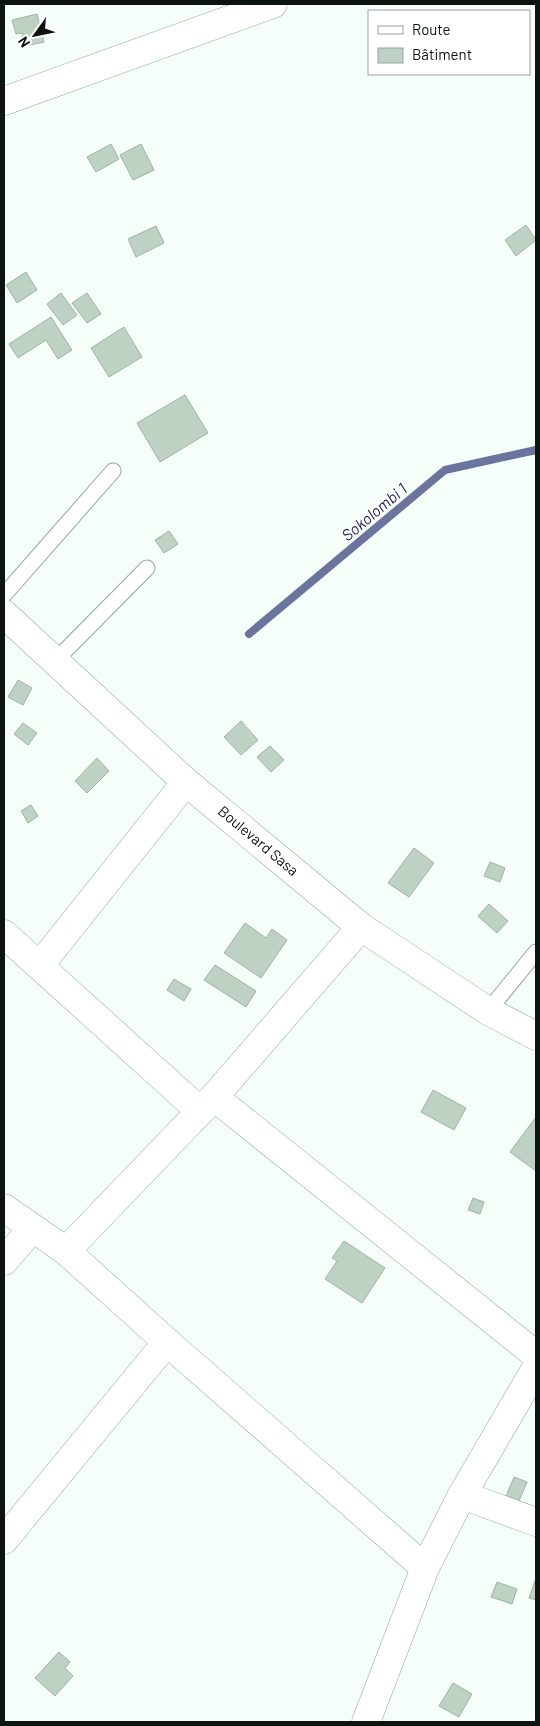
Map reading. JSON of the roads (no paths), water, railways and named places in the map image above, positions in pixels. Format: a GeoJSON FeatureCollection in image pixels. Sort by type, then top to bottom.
{"type":"FeatureCollection","features":[{"type":"Feature","properties":{"kind":"street"},"geometry":{"type":"LineString","coordinates":[[4,101],[273,4]]}},
{"type":"Feature","properties":{"kind":"street","name":"Boulevard Sasa"},"geometry":{"type":"LineString","coordinates":[[4,614],[186,782],[361,927],[488,1011],[536,1036]]}},
{"type":"Feature","properties":{"kind":"street"},"geometry":{"type":"LineString","coordinates":[[40,965],[186,782]]}},
{"type":"Feature","properties":{"kind":"street"},"geometry":{"type":"LineString","coordinates":[[66,1250],[207,1104],[361,927]]}},
{"type":"Feature","properties":{"kind":"street"},"geometry":{"type":"LineString","coordinates":[[4,934],[207,1104],[536,1355]]}},
{"type":"Feature","properties":{"kind":"street"},"geometry":{"type":"LineString","coordinates":[[4,1208],[32,1229],[66,1250],[167,1342],[425,1568]]}},
{"type":"Feature","properties":{"kind":"street"},"geometry":{"type":"LineString","coordinates":[[4,1261],[32,1229]]}},
{"type":"Feature","properties":{"kind":"street"},"geometry":{"type":"LineString","coordinates":[[4,1540],[167,1342]]}},
{"type":"Feature","properties":{"kind":"street"},"geometry":{"type":"LineString","coordinates":[[366,1722],[425,1568],[462,1495],[536,1368]]}},
{"type":"Feature","properties":{"kind":"street"},"geometry":{"type":"LineString","coordinates":[[462,1495],[536,1522]]}},
{"type":"Feature","properties":{"kind":"lane"},"geometry":{"type":"LineString","coordinates":[[4,595],[112,471]]}},
{"type":"Feature","properties":{"kind":"lane"},"geometry":{"type":"LineString","coordinates":[[54,662],[147,568]]}},
{"type":"Feature","properties":{"kind":"lane"},"geometry":{"type":"LineString","coordinates":[[488,1011],[536,952]]}},
{"type":"Feature","properties":{"kind":"waterway","name":"Sokolombi 1"},"geometry":{"type":"LineString","coordinates":[[249,634],[445,470],[536,450]]}}]}
